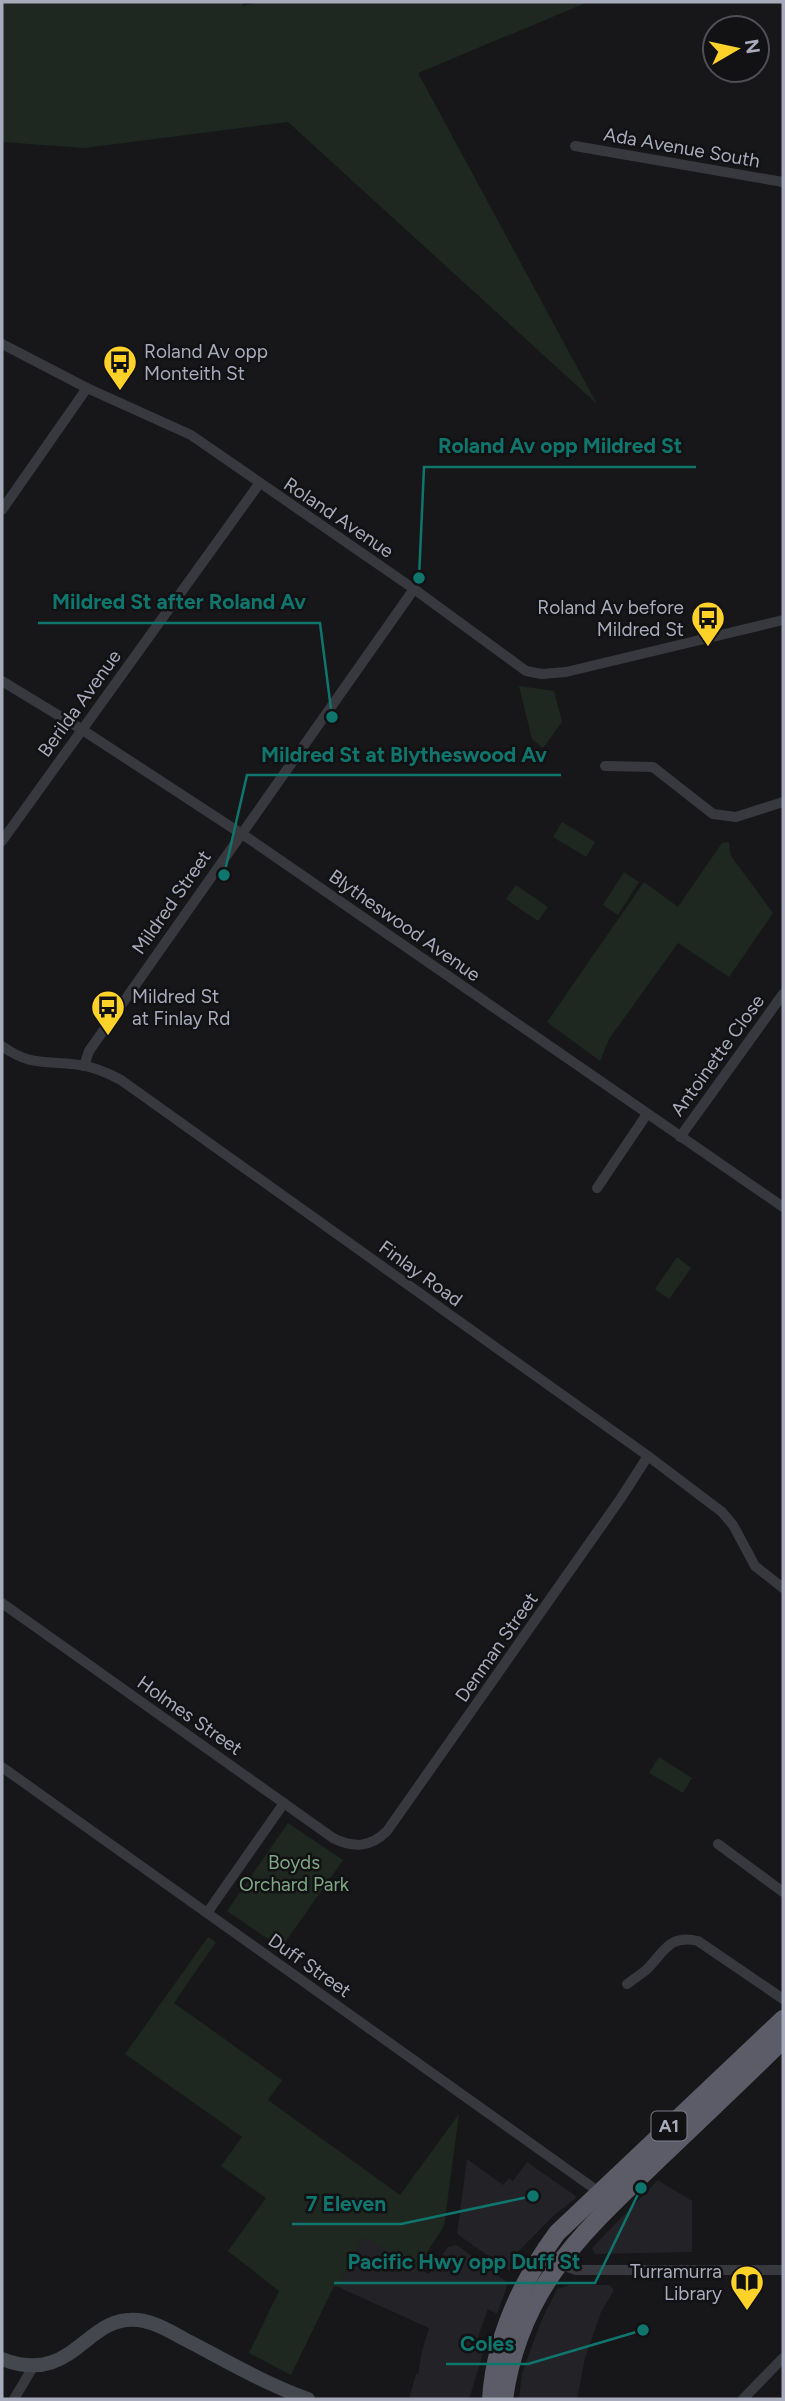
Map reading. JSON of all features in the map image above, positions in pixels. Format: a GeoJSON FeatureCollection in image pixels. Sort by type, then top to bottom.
{"type":"FeatureCollection","features":[{"type":"Feature","properties":{"kind":"highway","name":"A1"},"geometry":{"type":"LineString","coordinates":[[491,2399],[502,2336],[517,2298],[542,2252],[598,2192],[783,2019]]}},
{"type":"Feature","properties":{"kind":"highway","name":"A1"},"geometry":{"type":"LineString","coordinates":[[504,2399],[509,2364],[534,2303],[572,2245],[783,2040]]}},
{"type":"Feature","properties":{"kind":"main road"},"geometry":{"type":"LineString","coordinates":[[2,2359],[33,2367],[52,2364],[110,2326],[137,2320],[166,2330],[286,2396],[308,2399]]}},
{"type":"Feature","properties":{"kind":"street","name":"Ada Avenue South"},"geometry":{"type":"LineString","coordinates":[[575,146],[783,183]]}},
{"type":"Feature","properties":{"kind":"street","name":"Roland Avenue"},"geometry":{"type":"LineString","coordinates":[[2,345],[87,388],[191,435],[414,589],[526,671],[542,674],[566,672],[783,620]]}},
{"type":"Feature","properties":{"kind":"street"},"geometry":{"type":"LineString","coordinates":[[2,510],[87,388]]}},
{"type":"Feature","properties":{"kind":"street","name":"Berilda Avenue"},"geometry":{"type":"LineString","coordinates":[[2,841],[259,484]]}},
{"type":"Feature","properties":{"kind":"street","name":"Mildred Street"},"geometry":{"type":"LineString","coordinates":[[84,1066],[89,1051],[414,589]]}},
{"type":"Feature","properties":{"kind":"street","name":"Blytheswood Avenue"},"geometry":{"type":"LineString","coordinates":[[2,681],[241,833],[680,1137],[782,1203]]}},
{"type":"Feature","properties":{"kind":"street"},"geometry":{"type":"LineString","coordinates":[[605,766],[653,767],[713,814],[736,817],[783,802]]}},
{"type":"Feature","properties":{"kind":"street","name":"Antoinette Close"},"geometry":{"type":"LineString","coordinates":[[680,1137],[783,994]]}},
{"type":"Feature","properties":{"kind":"street","name":"Finlay Road"},"geometry":{"type":"LineString","coordinates":[[2,1046],[16,1056],[35,1062],[84,1066],[121,1080],[648,1456],[722,1512],[733,1524],[755,1566],[783,1588]]}},
{"type":"Feature","properties":{"kind":"street"},"geometry":{"type":"LineString","coordinates":[[597,1188],[647,1114]]}},
{"type":"Feature","properties":{"kind":"street","name":"Denman Street"},"geometry":{"type":"LineString","coordinates":[[362,1846],[372,1843],[387,1831],[648,1456]]}},
{"type":"Feature","properties":{"kind":"street","name":"Holmes Street"},"geometry":{"type":"LineString","coordinates":[[2,1603],[333,1838],[362,1846]]}},
{"type":"Feature","properties":{"kind":"street","name":"Duff Street"},"geometry":{"type":"LineString","coordinates":[[2,1768],[598,2192]]}},
{"type":"Feature","properties":{"kind":"street"},"geometry":{"type":"LineString","coordinates":[[207,1913],[284,1803]]}},
{"type":"Feature","properties":{"kind":"street"},"geometry":{"type":"LineString","coordinates":[[718,1844],[783,1892]]}},
{"type":"Feature","properties":{"kind":"street"},"geometry":{"type":"LineString","coordinates":[[627,1984],[645,1971],[664,1948],[689,1939],[698,1941],[783,1999]]}},
{"type":"Feature","properties":{"kind":"street"},"geometry":{"type":"LineString","coordinates":[[542,2252],[559,2264],[576,2270],[783,2270]]}},
{"type":"Feature","properties":{"kind":"street"},"geometry":{"type":"LineString","coordinates":[[743,2399],[783,2358]]}},
{"type":"Feature","properties":{"kind":"street"},"geometry":{"type":"LineString","coordinates":[[14,2399],[33,2367]]}},
{"type":"Feature","properties":{"kind":"shaded area"},"geometry":{"type":"Polygon","coordinates":[[[467,2159],[503,2185],[509,2178],[513,2181],[527,2162],[577,2197],[552,2217],[515,2255],[510,2271],[457,2234],[467,2159]]]}},
{"type":"Feature","properties":{"kind":"shaded area"},"geometry":{"type":"Polygon","coordinates":[[[658,2180],[692,2201],[692,2252],[595,2254],[592,2248],[658,2180]]]}},
{"type":"Feature","properties":{"kind":"shaded area"},"geometry":{"type":"Polygon","coordinates":[[[363,2236],[429,2274],[448,2247],[457,2245],[508,2283],[497,2314],[488,2309],[479,2334],[475,2349],[483,2354],[469,2399],[409,2399],[429,2328],[338,2287],[363,2236]]]}},
{"type":"Feature","properties":{"kind":"shaded area"},"geometry":{"type":"Polygon","coordinates":[[[570,2285],[609,2285],[614,2290],[601,2312],[585,2358],[577,2399],[519,2399],[522,2373],[542,2319],[557,2289],[570,2285]]]}},
{"type":"Feature","properties":{"kind":"green space"},"geometry":{"type":"Polygon","coordinates":[[[2,2],[241,2],[243,6],[260,2],[588,2],[418,73],[597,404],[288,122],[84,148],[2,142],[2,2]]]}},
{"type":"Feature","properties":{"kind":"green space"},"geometry":{"type":"Polygon","coordinates":[[[519,686],[554,691],[562,722],[543,748],[532,739],[519,686]]]}},
{"type":"Feature","properties":{"kind":"green space"},"geometry":{"type":"Polygon","coordinates":[[[562,822],[595,842],[586,857],[553,837],[562,822]]]}},
{"type":"Feature","properties":{"kind":"green space"},"geometry":{"type":"Polygon","coordinates":[[[729,842],[731,856],[773,913],[729,977],[678,943],[609,1039],[600,1061],[547,1022],[644,882],[678,907],[722,843],[729,842]]]}},
{"type":"Feature","properties":{"kind":"green space"},"geometry":{"type":"Polygon","coordinates":[[[624,872],[639,882],[618,915],[603,905],[624,872]]]}},
{"type":"Feature","properties":{"kind":"green space"},"geometry":{"type":"Polygon","coordinates":[[[516,885],[548,907],[538,921],[506,899],[516,885]]]}},
{"type":"Feature","properties":{"kind":"green space"},"geometry":{"type":"Polygon","coordinates":[[[677,1257],[691,1268],[669,1299],[655,1289],[677,1257]]]}},
{"type":"Feature","properties":{"kind":"green space"},"geometry":{"type":"Polygon","coordinates":[[[659,1757],[692,1778],[683,1793],[649,1773],[659,1757]]]}},
{"type":"Feature","properties":{"kind":"green space","name":"Boyds Orchard Park"},"geometry":{"type":"Polygon","coordinates":[[[288,1823],[343,1860],[281,1948],[227,1911],[288,1823]]]}},
{"type":"Feature","properties":{"kind":"green space"},"geometry":{"type":"Polygon","coordinates":[[[208,1937],[216,1942],[174,2003],[282,2080],[268,2100],[400,2195],[459,2114],[444,2226],[417,2268],[363,2237],[338,2287],[334,2286],[291,2375],[249,2353],[279,2291],[228,2251],[266,2198],[221,2166],[242,2137],[125,2054],[208,1937]]]}},
{"type":"Feature","properties":{"kind":"place","name":"Roland Av opp Monteith St"},"geometry":{"type":"Point","coordinates":[120,392]}},
{"type":"Feature","properties":{"kind":"place","name":"Roland Av opp Mildred St"},"geometry":{"type":"Point","coordinates":[419,578]}},
{"type":"Feature","properties":{"kind":"place","name":"Roland Av before Mildred St"},"geometry":{"type":"Point","coordinates":[708,648]}},
{"type":"Feature","properties":{"kind":"place","name":"Mildred St after Roland Av"},"geometry":{"type":"Point","coordinates":[332,717]}},
{"type":"Feature","properties":{"kind":"place","name":"Mildred St at Blytheswood Av"},"geometry":{"type":"Point","coordinates":[224,875]}},
{"type":"Feature","properties":{"kind":"place","name":"Mildred St at Finlay Rd"},"geometry":{"type":"Point","coordinates":[108,1037]}},
{"type":"Feature","properties":{"kind":"place","name":"Pacific Hwy opp Duff St"},"geometry":{"type":"Point","coordinates":[641,2188]}},
{"type":"Feature","properties":{"kind":"place","name":"7 Eleven"},"geometry":{"type":"Point","coordinates":[533,2196]}},
{"type":"Feature","properties":{"kind":"place","name":"Turramurra Library"},"geometry":{"type":"Point","coordinates":[747,2312]}},
{"type":"Feature","properties":{"kind":"place","name":"Coles"},"geometry":{"type":"Point","coordinates":[643,2330]}}]}
